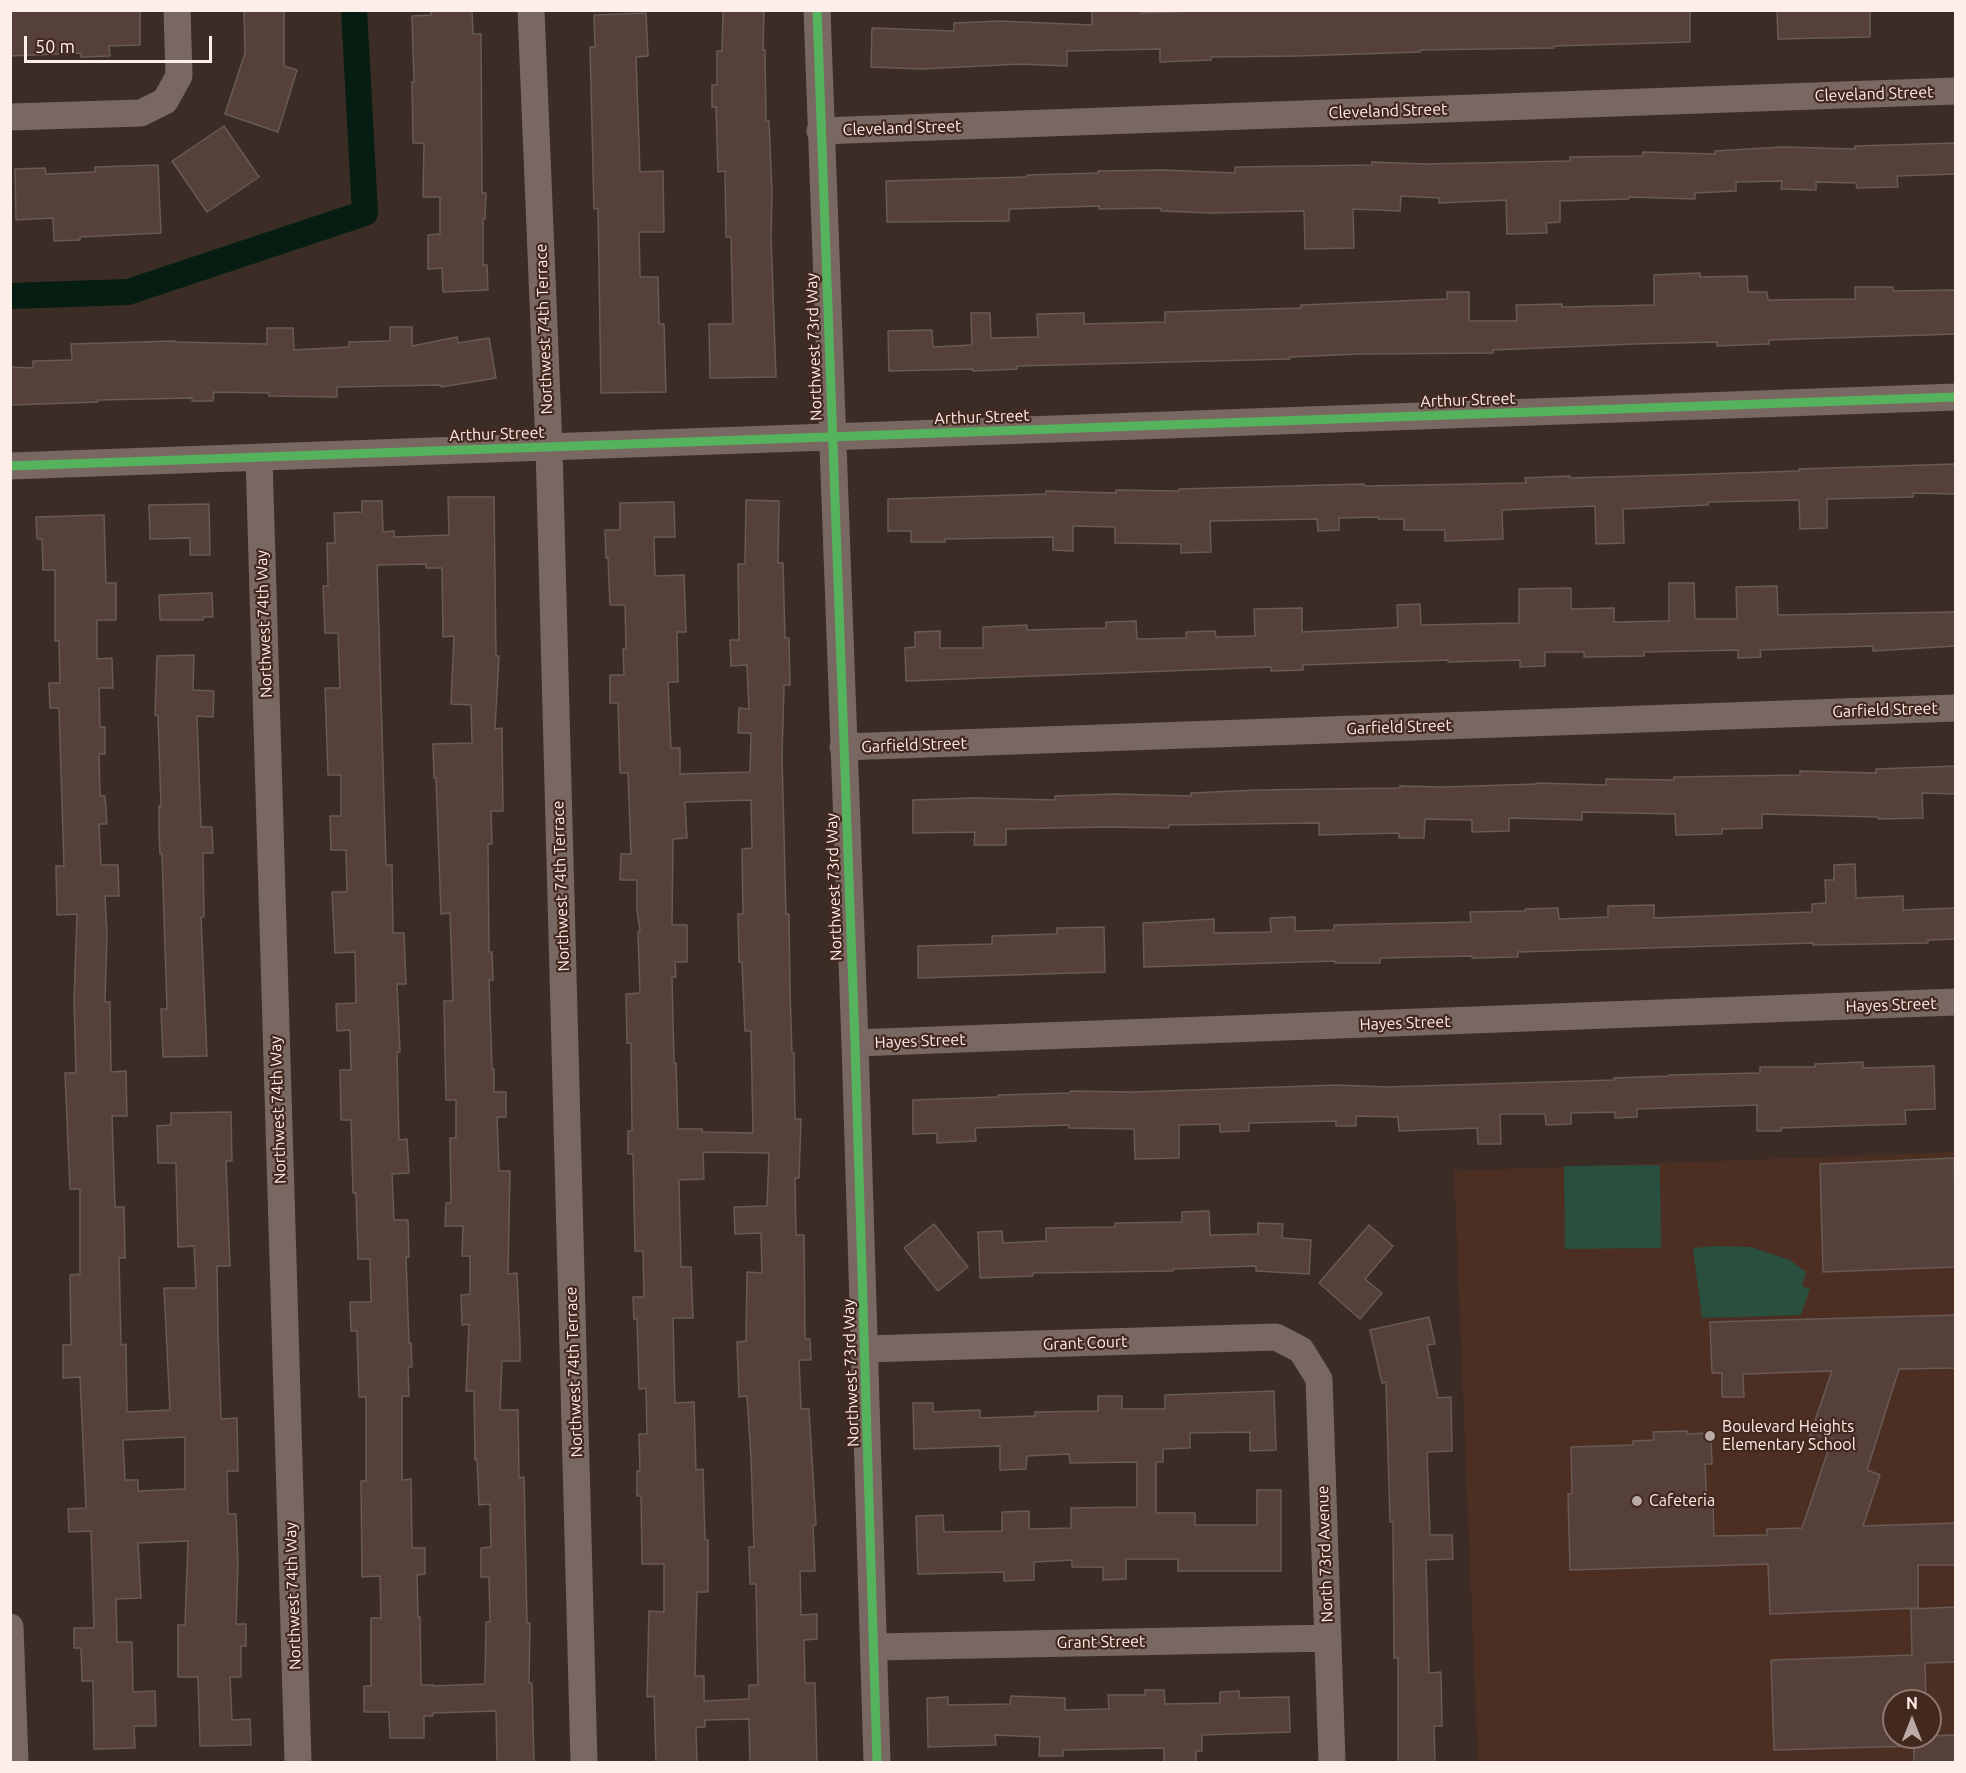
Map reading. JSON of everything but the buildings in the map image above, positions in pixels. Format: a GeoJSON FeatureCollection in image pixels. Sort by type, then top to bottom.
{"type":"FeatureCollection","features":[{"type":"Feature","properties":{"kind":"street"},"geometry":{"type":"LineString","coordinates":[[10,117],[141,113],[165,101],[179,76],[177,10]]}},
{"type":"Feature","properties":{"kind":"street","name":"Northwest 74th Terrace"},"geometry":{"type":"LineString","coordinates":[[531,10],[549,447],[584,1762]]}},
{"type":"Feature","properties":{"kind":"street","name":"Northwest 73rd Way"},"geometry":{"type":"LineString","coordinates":[[817,10],[866,1349],[877,1762]]}},
{"type":"Feature","properties":{"kind":"street","name":"Cleveland Street"},"geometry":{"type":"LineString","coordinates":[[820,131],[1956,91]]}},
{"type":"Feature","properties":{"kind":"street","name":"Arthur Street"},"geometry":{"type":"LineString","coordinates":[[10,466],[1956,397]]}},
{"type":"Feature","properties":{"kind":"street","name":"Northwest 74th Way"},"geometry":{"type":"LineString","coordinates":[[259,458],[298,1762]]}},
{"type":"Feature","properties":{"kind":"street","name":"Garfield Street"},"geometry":{"type":"LineString","coordinates":[[843,747],[1956,708]]}},
{"type":"Feature","properties":{"kind":"street","name":"Hayes Street"},"geometry":{"type":"LineString","coordinates":[[855,1043],[1956,1002]]}},
{"type":"Feature","properties":{"kind":"street","name":"Grant Court"},"geometry":{"type":"LineString","coordinates":[[866,1349],[1276,1337],[1301,1350]]}},
{"type":"Feature","properties":{"kind":"street","name":"North 73rd Avenue"},"geometry":{"type":"LineString","coordinates":[[1301,1350],[1319,1379],[1332,1762]]}},
{"type":"Feature","properties":{"kind":"street"},"geometry":{"type":"LineString","coordinates":[[10,1627],[15,1762]]}},
{"type":"Feature","properties":{"kind":"street","name":"Grant Street"},"geometry":{"type":"LineString","coordinates":[[874,1647],[1328,1638]]}},
{"type":"Feature","properties":{"kind":"shaded area","name":"Boulevard Heights Elementary School"},"geometry":{"type":"Polygon","coordinates":[[[1955,1152],[1955,1762],[1478,1762],[1454,1171],[1955,1152]]]}},
{"type":"Feature","properties":{"kind":"green space"},"geometry":{"type":"Polygon","coordinates":[[[1660,1165],[1661,1248],[1565,1249],[1564,1166],[1660,1165]]]}},
{"type":"Feature","properties":{"kind":"green space"},"geometry":{"type":"Polygon","coordinates":[[[1751,1247],[1790,1260],[1806,1272],[1802,1286],[1810,1289],[1801,1315],[1702,1318],[1693,1248],[1751,1247]]]}},
{"type":"Feature","properties":{"kind":"waterway"},"geometry":{"type":"LineString","coordinates":[[10,296],[128,292],[365,213],[354,10]]}},
{"type":"Feature","properties":{"kind":"cycle path"},"geometry":{"type":"LineString","coordinates":[[817,10],[855,1043],[877,1762]]}},
{"type":"Feature","properties":{"kind":"cycle path"},"geometry":{"type":"LineString","coordinates":[[10,466],[1956,397]]}},
{"type":"Feature","properties":{"kind":"place","name":"Boulevard Heights Elementary School"},"geometry":{"type":"Point","coordinates":[1710,1436]}},
{"type":"Feature","properties":{"kind":"place","name":"Cafeteria"},"geometry":{"type":"Point","coordinates":[1637,1501]}}]}
